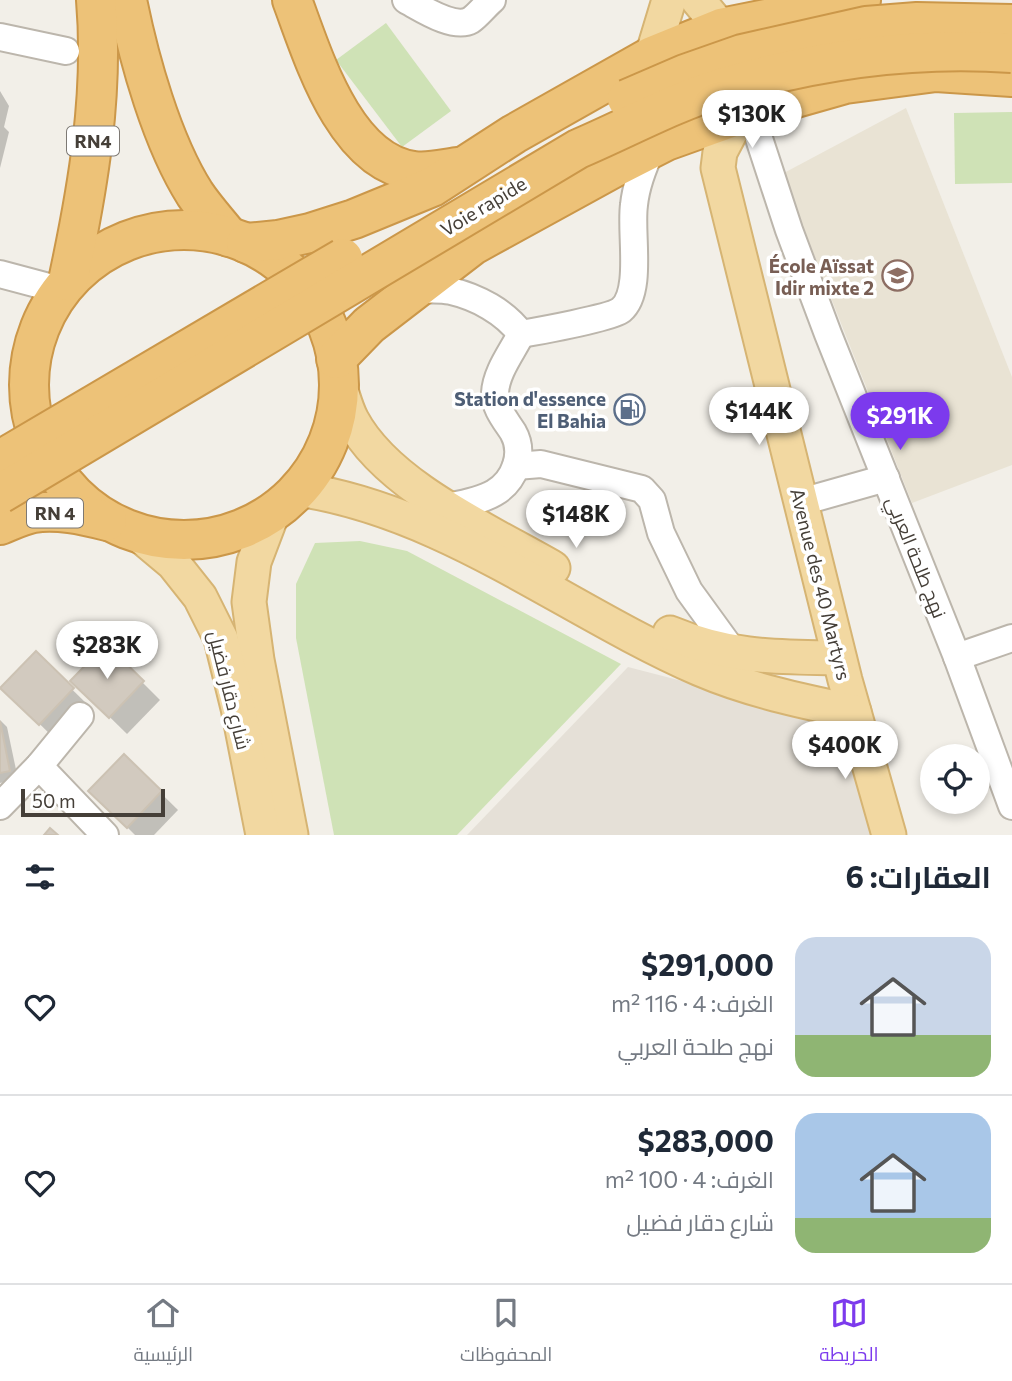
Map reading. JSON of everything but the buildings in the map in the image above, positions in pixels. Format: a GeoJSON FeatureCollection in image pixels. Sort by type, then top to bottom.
{"type":"FeatureCollection","features":[{"type":"Feature","properties":{"kind":"highway","name":"RN4"},"geometry":{"type":"LineString","coordinates":[[64,286],[89,179],[96,121],[96,0]]}},
{"type":"Feature","properties":{"kind":"highway"},"geometry":{"type":"LineString","coordinates":[[37,332],[29,374],[29,403],[48,461],[75,496],[123,527],[177,540],[211,538],[256,523],[285,501],[316,467],[333,427],[338,372],[329,327],[313,300],[284,267],[237,240],[196,194],[177,162],[151,90],[127,0]]}},
{"type":"Feature","properties":{"kind":"highway"},"geometry":{"type":"LineString","coordinates":[[292,0],[325,86],[341,116],[373,153],[413,171],[466,165]]}},
{"type":"Feature","properties":{"kind":"highway"},"geometry":{"type":"LineString","coordinates":[[0,386],[64,286],[94,258],[125,241],[159,232],[194,230],[237,240],[278,240],[354,219],[432,187],[514,134],[652,56],[709,14],[861,0]]}},
{"type":"Feature","properties":{"kind":"highway","name":"Voie rapide"},"geometry":{"type":"LineString","coordinates":[[0,460],[563,129],[620,101],[742,54],[866,26],[917,22],[1012,24]]}},
{"type":"Feature","properties":{"kind":"highway","name":"Voie rapide"},"geometry":{"type":"LineString","coordinates":[[0,494],[578,149],[651,117],[719,89],[804,67],[940,50],[1012,53]]}},
{"type":"Feature","properties":{"kind":"highway"},"geometry":{"type":"LineString","coordinates":[[338,372],[369,325],[473,245],[659,145],[744,113],[845,84],[936,72],[1012,77]]}},
{"type":"Feature","properties":{"kind":"highway","name":"RN 4"},"geometry":{"type":"LineString","coordinates":[[0,525],[32,513],[49,513],[80,514],[123,527]]}},
{"type":"Feature","properties":{"kind":"main road"},"geometry":{"type":"LineString","coordinates":[[652,56],[669,0]]}},
{"type":"Feature","properties":{"kind":"main road"},"geometry":{"type":"LineString","coordinates":[[718,168],[720,152],[744,113]]}},
{"type":"Feature","properties":{"kind":"main road"},"geometry":{"type":"LineString","coordinates":[[659,145],[699,149],[718,168]]}},
{"type":"Feature","properties":{"kind":"main road","name":"Avenue des 40 Martyrs"},"geometry":{"type":"LineString","coordinates":[[718,168],[839,658],[889,835]]}},
{"type":"Feature","properties":{"kind":"main road"},"geometry":{"type":"LineString","coordinates":[[338,372],[351,419],[369,446],[398,476],[657,648],[701,669],[769,692],[854,712]]}},
{"type":"Feature","properties":{"kind":"main road"},"geometry":{"type":"LineString","coordinates":[[285,501],[344,496],[411,519],[700,646],[763,657],[839,658]]}},
{"type":"Feature","properties":{"kind":"main road","name":"شارع دقار فضيل"},"geometry":{"type":"LineString","coordinates":[[285,501],[254,562],[250,602],[257,660],[290,835]]}},
{"type":"Feature","properties":{"kind":"main road","name":"شارع دقار فضيل"},"geometry":{"type":"LineString","coordinates":[[123,527],[173,562],[200,597],[221,639],[238,708],[263,835]]}},
{"type":"Feature","properties":{"kind":"street"},"geometry":{"type":"LineString","coordinates":[[407,0],[432,15],[463,23],[471,20],[492,0]]}},
{"type":"Feature","properties":{"kind":"street"},"geometry":{"type":"LineString","coordinates":[[0,37],[66,51]]}},
{"type":"Feature","properties":{"kind":"street","name":"نهج طلحة العربي"},"geometry":{"type":"LineString","coordinates":[[744,113],[957,657],[1012,806]]}},
{"type":"Feature","properties":{"kind":"street"},"geometry":{"type":"LineString","coordinates":[[521,334],[544,331],[620,311],[633,294],[634,205],[640,174],[659,145]]}},
{"type":"Feature","properties":{"kind":"street"},"geometry":{"type":"LineString","coordinates":[[0,274],[64,286]]}},
{"type":"Feature","properties":{"kind":"street"},"geometry":{"type":"LineString","coordinates":[[412,290],[449,290],[478,301],[510,319],[521,334]]}},
{"type":"Feature","properties":{"kind":"street"},"geometry":{"type":"LineString","coordinates":[[447,507],[496,493],[513,474],[520,454],[519,444],[501,415],[494,396],[499,375],[521,334]]}},
{"type":"Feature","properties":{"kind":"street"},"geometry":{"type":"LineString","coordinates":[[516,466],[541,464],[642,489],[652,500],[661,533],[688,591],[733,653]]}},
{"type":"Feature","properties":{"kind":"street"},"geometry":{"type":"LineString","coordinates":[[801,502],[886,478]]}},
{"type":"Feature","properties":{"kind":"street"},"geometry":{"type":"LineString","coordinates":[[957,657],[1012,638]]}},
{"type":"Feature","properties":{"kind":"street"},"geometry":{"type":"LineString","coordinates":[[0,806],[39,766],[80,716]]}},
{"type":"Feature","properties":{"kind":"street"},"geometry":{"type":"LineString","coordinates":[[39,766],[105,835]]}},
{"type":"Feature","properties":{"kind":"shaded area","name":"École Aïssat Idir mixte 2"},"geometry":{"type":"Polygon","coordinates":[[[906,108],[1012,377],[1012,465],[912,503],[782,174],[906,108]]]}},
{"type":"Feature","properties":{"kind":"shaded area"},"geometry":{"type":"Polygon","coordinates":[[[628,667],[844,723],[874,835],[467,835],[628,667]]]}},
{"type":"Feature","properties":{"kind":"green space"},"geometry":{"type":"Polygon","coordinates":[[[386,23],[451,111],[402,147],[336,60],[386,23]]]}},
{"type":"Feature","properties":{"kind":"green space"},"geometry":{"type":"Polygon","coordinates":[[[1012,112],[1012,183],[955,184],[954,113],[1012,112]]]}},
{"type":"Feature","properties":{"kind":"green space"},"geometry":{"type":"Polygon","coordinates":[[[360,541],[407,551],[621,664],[457,835],[334,835],[296,638],[296,584],[315,543],[360,541]]]}},
{"type":"Feature","properties":{"kind":"place","name":"École Aïssat Idir mixte 2"},"geometry":{"type":"Point","coordinates":[897,276]}},
{"type":"Feature","properties":{"kind":"place","name":"Station d'essence El Bahia"},"geometry":{"type":"Point","coordinates":[629,409]}}]}
